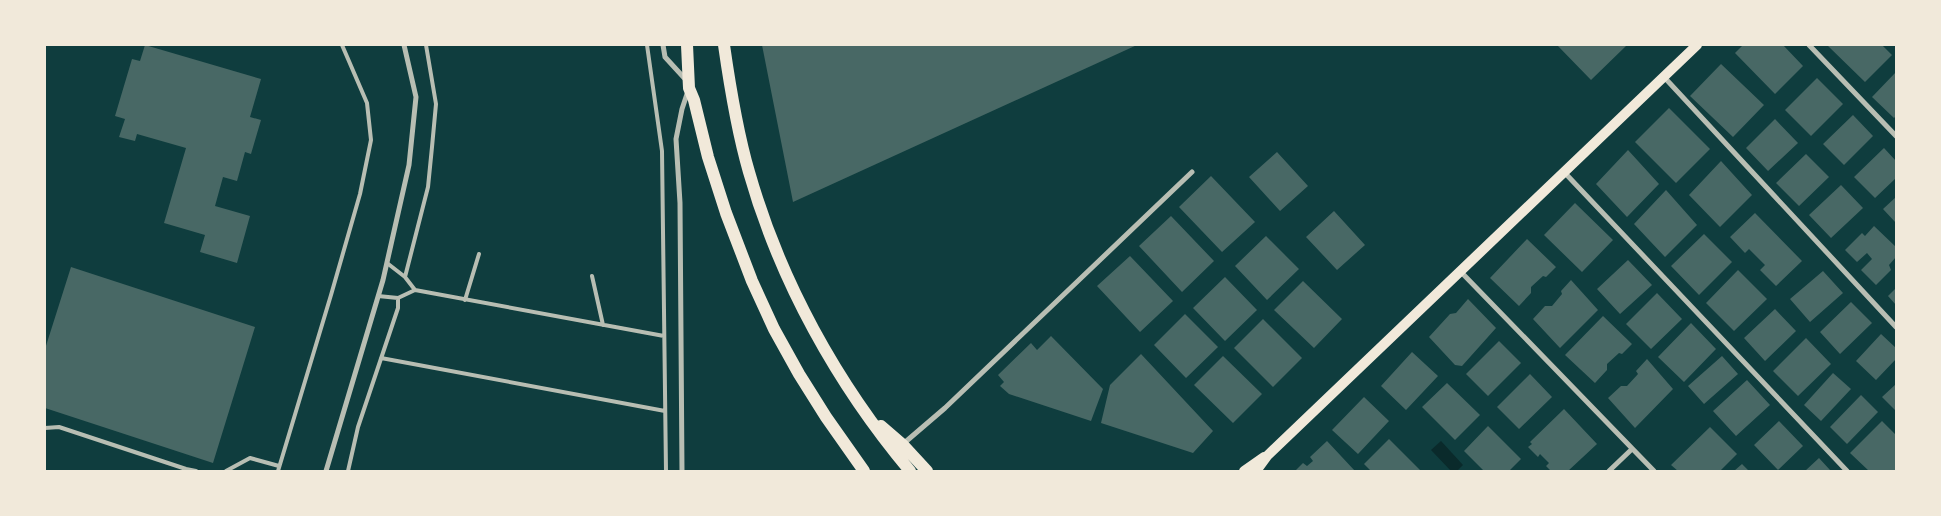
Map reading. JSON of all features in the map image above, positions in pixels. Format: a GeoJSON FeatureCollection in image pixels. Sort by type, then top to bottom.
{"type":"FeatureCollection","features":[{"type":"Feature","properties":{"kind":"highway"},"geometry":{"type":"LineString","coordinates":[[687,45],[688,85],[726,213],[752,281],[774,329],[799,374],[826,418],[864,471]]}},
{"type":"Feature","properties":{"kind":"highway"},"geometry":{"type":"LineString","coordinates":[[724,45],[739,134],[749,172],[768,229],[799,302],[860,408],[910,471]]}},
{"type":"Feature","properties":{"kind":"highway"},"geometry":{"type":"LineString","coordinates":[[860,408],[903,445],[927,471]]}},
{"type":"Feature","properties":{"kind":"main road"},"geometry":{"type":"LineString","coordinates":[[1256,471],[1267,456],[1697,45]]}},
{"type":"Feature","properties":{"kind":"main road"},"geometry":{"type":"LineString","coordinates":[[1244,471],[1267,456]]}},
{"type":"Feature","properties":{"kind":"street"},"geometry":{"type":"LineString","coordinates":[[326,471],[387,263],[409,166],[416,98],[404,45]]}},
{"type":"Feature","properties":{"kind":"street"},"geometry":{"type":"LineString","coordinates":[[664,45],[665,57],[688,85],[676,139],[680,202],[682,471]]}},
{"type":"Feature","properties":{"kind":"street"},"geometry":{"type":"LineString","coordinates":[[1809,45],[1896,136]]}},
{"type":"Feature","properties":{"kind":"street"},"geometry":{"type":"LineString","coordinates":[[1664,77],[1896,327]]}},
{"type":"Feature","properties":{"kind":"street"},"geometry":{"type":"LineString","coordinates":[[903,445],[945,408],[1192,172]]}},
{"type":"Feature","properties":{"kind":"street"},"geometry":{"type":"LineString","coordinates":[[1564,172],[1847,471]]}},
{"type":"Feature","properties":{"kind":"street"},"geometry":{"type":"LineString","coordinates":[[1461,272],[1654,471]]}},
{"type":"Feature","properties":{"kind":"street"},"geometry":{"type":"LineString","coordinates":[[1609,471],[1632,449]]}},
{"type":"Feature","properties":{"kind":"lane"},"geometry":{"type":"LineString","coordinates":[[226,471],[250,458],[278,469],[360,194],[370,140],[367,103],[342,45]]}},
{"type":"Feature","properties":{"kind":"lane"},"geometry":{"type":"LineString","coordinates":[[405,277],[428,187],[431,163],[436,104],[426,45]]}},
{"type":"Feature","properties":{"kind":"lane"},"geometry":{"type":"LineString","coordinates":[[647,45],[662,151],[666,471]]}},
{"type":"Feature","properties":{"kind":"lane"},"geometry":{"type":"LineString","coordinates":[[465,300],[479,254]]}},
{"type":"Feature","properties":{"kind":"lane"},"geometry":{"type":"LineString","coordinates":[[387,263],[405,277],[415,290]]}},
{"type":"Feature","properties":{"kind":"lane"},"geometry":{"type":"LineString","coordinates":[[592,276],[603,324]]}},
{"type":"Feature","properties":{"kind":"lane"},"geometry":{"type":"LineString","coordinates":[[378,296],[398,298],[415,290],[664,336]]}},
{"type":"Feature","properties":{"kind":"lane"},"geometry":{"type":"LineString","coordinates":[[348,471],[358,427],[398,308],[398,298]]}},
{"type":"Feature","properties":{"kind":"lane"},"geometry":{"type":"LineString","coordinates":[[381,358],[665,411]]}},
{"type":"Feature","properties":{"kind":"lane"},"geometry":{"type":"LineString","coordinates":[[45,428],[59,427],[196,471]]}},
{"type":"Feature","properties":{"kind":"water"},"geometry":{"type":"Polygon","coordinates":[[[1441,441],[1463,465],[1457,471],[1451,471],[1431,450],[1441,441]]]}},
{"type":"Feature","properties":{"kind":"building"},"geometry":{"type":"Polygon","coordinates":[[[145,45],[261,79],[250,117],[261,120],[251,154],[245,152],[237,181],[223,177],[215,206],[250,216],[237,263],[200,252],[205,235],[164,223],[186,148],[137,134],[135,141],[119,137],[125,119],[115,116],[132,59],[140,61],[145,45]]]}},
{"type":"Feature","properties":{"kind":"building"},"geometry":{"type":"Polygon","coordinates":[[[762,45],[1137,45],[793,202],[762,45]]]}},
{"type":"Feature","properties":{"kind":"building"},"geometry":{"type":"Polygon","coordinates":[[[1557,45],[1625,45],[1626,46],[1591,80],[1557,45]]]}},
{"type":"Feature","properties":{"kind":"building"},"geometry":{"type":"Polygon","coordinates":[[[1743,45],[1783,45],[1803,66],[1775,94],[1735,53],[1743,45]]]}},
{"type":"Feature","properties":{"kind":"building"},"geometry":{"type":"Polygon","coordinates":[[[1827,45],[1882,45],[1892,55],[1865,82],[1827,45]]]}},
{"type":"Feature","properties":{"kind":"building"},"geometry":{"type":"Polygon","coordinates":[[[1721,64],[1764,105],[1733,137],[1690,96],[1721,64]]]}},
{"type":"Feature","properties":{"kind":"building"},"geometry":{"type":"Polygon","coordinates":[[[1896,72],[1896,116],[1894,118],[1872,97],[1896,72]]]}},
{"type":"Feature","properties":{"kind":"building"},"geometry":{"type":"Polygon","coordinates":[[[1817,78],[1843,104],[1811,136],[1785,110],[1817,78]]]}},
{"type":"Feature","properties":{"kind":"building"},"geometry":{"type":"Polygon","coordinates":[[[1669,108],[1710,149],[1676,183],[1635,142],[1669,108]]]}},
{"type":"Feature","properties":{"kind":"building"},"geometry":{"type":"Polygon","coordinates":[[[1853,115],[1873,136],[1844,165],[1823,144],[1853,115]]]}},
{"type":"Feature","properties":{"kind":"building"},"geometry":{"type":"Polygon","coordinates":[[[1775,119],[1798,143],[1768,171],[1746,148],[1775,119]]]}},
{"type":"Feature","properties":{"kind":"building"},"geometry":{"type":"Polygon","coordinates":[[[1884,148],[1896,161],[1896,178],[1875,198],[1854,177],[1884,148]]]}},
{"type":"Feature","properties":{"kind":"building"},"geometry":{"type":"Polygon","coordinates":[[[1628,150],[1659,184],[1627,217],[1596,184],[1628,150]]]}},
{"type":"Feature","properties":{"kind":"building"},"geometry":{"type":"Polygon","coordinates":[[[1277,152],[1308,186],[1280,211],[1249,177],[1277,152]]]}},
{"type":"Feature","properties":{"kind":"building"},"geometry":{"type":"Polygon","coordinates":[[[1806,154],[1829,177],[1799,206],[1776,183],[1806,154]]]}},
{"type":"Feature","properties":{"kind":"building"},"geometry":{"type":"Polygon","coordinates":[[[1721,161],[1752,195],[1720,227],[1689,195],[1721,161]]]}},
{"type":"Feature","properties":{"kind":"building"},"geometry":{"type":"Polygon","coordinates":[[[1211,176],[1255,222],[1222,252],[1179,207],[1211,176]]]}},
{"type":"Feature","properties":{"kind":"building"},"geometry":{"type":"Polygon","coordinates":[[[1841,185],[1863,208],[1831,238],[1809,215],[1841,185]]]}},
{"type":"Feature","properties":{"kind":"building"},"geometry":{"type":"Polygon","coordinates":[[[1666,190],[1697,225],[1665,257],[1634,224],[1666,190]]]}},
{"type":"Feature","properties":{"kind":"building"},"geometry":{"type":"Polygon","coordinates":[[[1896,197],[1896,223],[1883,209],[1896,197]]]}},
{"type":"Feature","properties":{"kind":"building"},"geometry":{"type":"Polygon","coordinates":[[[1575,203],[1613,240],[1582,272],[1544,235],[1575,203]]]}},
{"type":"Feature","properties":{"kind":"building"},"geometry":{"type":"Polygon","coordinates":[[[1334,211],[1365,245],[1337,270],[1306,237],[1334,211]]]}},
{"type":"Feature","properties":{"kind":"building"},"geometry":{"type":"Polygon","coordinates":[[[1755,213],[1802,261],[1776,286],[1760,270],[1765,265],[1749,249],[1745,253],[1730,237],[1755,213]]]}},
{"type":"Feature","properties":{"kind":"building"},"geometry":{"type":"Polygon","coordinates":[[[1171,216],[1214,261],[1182,292],[1139,246],[1171,216]]]}},
{"type":"Feature","properties":{"kind":"building"},"geometry":{"type":"Polygon","coordinates":[[[1874,226],[1896,247],[1896,257],[1889,265],[1891,270],[1876,285],[1861,270],[1872,259],[1867,253],[1857,262],[1845,250],[1862,233],[1865,236],[1874,226]]]}},
{"type":"Feature","properties":{"kind":"building"},"geometry":{"type":"Polygon","coordinates":[[[1704,234],[1732,262],[1699,295],[1671,266],[1704,234]]]}},
{"type":"Feature","properties":{"kind":"building"},"geometry":{"type":"Polygon","coordinates":[[[1266,236],[1299,269],[1267,300],[1235,266],[1266,236]]]}},
{"type":"Feature","properties":{"kind":"building"},"geometry":{"type":"Polygon","coordinates":[[[1527,239],[1556,267],[1546,277],[1543,276],[1531,287],[1531,293],[1519,306],[1490,278],[1527,239]]]}},
{"type":"Feature","properties":{"kind":"building"},"geometry":{"type":"Polygon","coordinates":[[[1130,256],[1173,301],[1140,332],[1097,286],[1130,256]]]}},
{"type":"Feature","properties":{"kind":"building"},"geometry":{"type":"Polygon","coordinates":[[[1628,260],[1652,285],[1620,314],[1597,289],[1628,260]]]}},
{"type":"Feature","properties":{"kind":"building"},"geometry":{"type":"Polygon","coordinates":[[[71,267],[255,327],[213,463],[45,408],[45,349],[71,267]]]}},
{"type":"Feature","properties":{"kind":"building"},"geometry":{"type":"Polygon","coordinates":[[[1738,270],[1767,299],[1734,331],[1706,303],[1738,270]]]}},
{"type":"Feature","properties":{"kind":"building"},"geometry":{"type":"Polygon","coordinates":[[[1823,271],[1843,293],[1810,322],[1790,299],[1823,271]]]}},
{"type":"Feature","properties":{"kind":"building"},"geometry":{"type":"Polygon","coordinates":[[[1225,277],[1257,310],[1225,341],[1193,308],[1225,277]]]}},
{"type":"Feature","properties":{"kind":"building"},"geometry":{"type":"Polygon","coordinates":[[[1571,280],[1598,310],[1560,348],[1533,319],[1545,306],[1552,306],[1562,294],[1561,291],[1571,280]]]}},
{"type":"Feature","properties":{"kind":"building"},"geometry":{"type":"Polygon","coordinates":[[[1303,281],[1342,319],[1314,348],[1274,310],[1303,281]]]}},
{"type":"Feature","properties":{"kind":"building"},"geometry":{"type":"Polygon","coordinates":[[[1896,288],[1896,305],[1888,296],[1896,288]]]}},
{"type":"Feature","properties":{"kind":"building"},"geometry":{"type":"Polygon","coordinates":[[[1657,293],[1682,319],[1651,349],[1626,324],[1657,293]]]}},
{"type":"Feature","properties":{"kind":"building"},"geometry":{"type":"Polygon","coordinates":[[[1468,299],[1496,328],[1462,366],[1455,365],[1429,337],[1450,314],[1456,313],[1468,299]]]}},
{"type":"Feature","properties":{"kind":"building"},"geometry":{"type":"Polygon","coordinates":[[[1851,302],[1872,323],[1840,354],[1820,332],[1851,302]]]}},
{"type":"Feature","properties":{"kind":"building"},"geometry":{"type":"Polygon","coordinates":[[[1775,309],[1796,331],[1765,361],[1744,338],[1775,309]]]}},
{"type":"Feature","properties":{"kind":"building"},"geometry":{"type":"Polygon","coordinates":[[[1185,314],[1218,347],[1186,378],[1154,345],[1185,314]]]}},
{"type":"Feature","properties":{"kind":"building"},"geometry":{"type":"Polygon","coordinates":[[[1603,316],[1632,344],[1622,354],[1619,353],[1607,364],[1607,370],[1595,383],[1565,355],[1603,316]]]}},
{"type":"Feature","properties":{"kind":"building"},"geometry":{"type":"Polygon","coordinates":[[[1263,319],[1302,358],[1273,387],[1234,348],[1263,319]]]}},
{"type":"Feature","properties":{"kind":"building"},"geometry":{"type":"Polygon","coordinates":[[[1691,323],[1716,349],[1684,382],[1658,357],[1691,323]]]}},
{"type":"Feature","properties":{"kind":"building"},"geometry":{"type":"Polygon","coordinates":[[[1881,334],[1896,348],[1896,359],[1876,380],[1856,361],[1881,334]]]}},
{"type":"Feature","properties":{"kind":"building"},"geometry":{"type":"Polygon","coordinates":[[[1051,336],[1103,389],[1091,421],[1009,394],[1000,386],[1004,382],[998,375],[1031,343],[1037,350],[1051,336]]]}},
{"type":"Feature","properties":{"kind":"building"},"geometry":{"type":"Polygon","coordinates":[[[1806,338],[1831,364],[1798,396],[1773,371],[1806,338]]]}},
{"type":"Feature","properties":{"kind":"building"},"geometry":{"type":"Polygon","coordinates":[[[1499,341],[1521,363],[1488,396],[1466,374],[1499,341]]]}},
{"type":"Feature","properties":{"kind":"building"},"geometry":{"type":"Polygon","coordinates":[[[1412,352],[1438,376],[1406,410],[1381,386],[1412,352]]]}},
{"type":"Feature","properties":{"kind":"building"},"geometry":{"type":"Polygon","coordinates":[[[1141,354],[1213,431],[1193,453],[1101,423],[1110,385],[1141,354]]]}},
{"type":"Feature","properties":{"kind":"building"},"geometry":{"type":"Polygon","coordinates":[[[1223,356],[1262,394],[1233,423],[1194,385],[1223,356]]]}},
{"type":"Feature","properties":{"kind":"building"},"geometry":{"type":"Polygon","coordinates":[[[1722,356],[1738,374],[1704,404],[1688,386],[1722,356]]]}},
{"type":"Feature","properties":{"kind":"building"},"geometry":{"type":"Polygon","coordinates":[[[1647,359],[1673,389],[1635,428],[1608,398],[1621,386],[1627,386],[1638,374],[1636,371],[1647,359]]]}},
{"type":"Feature","properties":{"kind":"building"},"geometry":{"type":"Polygon","coordinates":[[[1833,373],[1851,389],[1821,421],[1804,405],[1833,373]]]}},
{"type":"Feature","properties":{"kind":"building"},"geometry":{"type":"Polygon","coordinates":[[[1530,374],[1552,397],[1519,429],[1497,407],[1530,374]]]}},
{"type":"Feature","properties":{"kind":"building"},"geometry":{"type":"Polygon","coordinates":[[[1747,380],[1770,405],[1736,436],[1713,411],[1747,380]]]}},
{"type":"Feature","properties":{"kind":"building"},"geometry":{"type":"Polygon","coordinates":[[[1447,383],[1480,415],[1455,440],[1422,407],[1447,383]]]}},
{"type":"Feature","properties":{"kind":"building"},"geometry":{"type":"Polygon","coordinates":[[[1896,384],[1896,411],[1882,397],[1896,384]]]}},
{"type":"Feature","properties":{"kind":"building"},"geometry":{"type":"Polygon","coordinates":[[[1861,395],[1878,412],[1847,444],[1830,427],[1861,395]]]}},
{"type":"Feature","properties":{"kind":"building"},"geometry":{"type":"Polygon","coordinates":[[[1364,397],[1389,421],[1358,454],[1332,430],[1364,397]]]}},
{"type":"Feature","properties":{"kind":"building"},"geometry":{"type":"Polygon","coordinates":[[[1564,409],[1597,444],[1568,471],[1551,471],[1546,466],[1549,463],[1540,454],[1538,457],[1528,447],[1532,444],[1530,442],[1564,409]]]}},
{"type":"Feature","properties":{"kind":"building"},"geometry":{"type":"Polygon","coordinates":[[[1779,421],[1803,446],[1778,470],[1754,445],[1779,421]]]}},
{"type":"Feature","properties":{"kind":"building"},"geometry":{"type":"Polygon","coordinates":[[[1882,421],[1896,435],[1896,471],[1869,471],[1850,453],[1882,421]]]}},
{"type":"Feature","properties":{"kind":"building"},"geometry":{"type":"Polygon","coordinates":[[[1488,426],[1521,459],[1509,471],[1484,471],[1464,451],[1488,426]]]}},
{"type":"Feature","properties":{"kind":"building"},"geometry":{"type":"Polygon","coordinates":[[[1710,427],[1737,454],[1720,471],[1678,471],[1671,465],[1710,427]]]}},
{"type":"Feature","properties":{"kind":"building"},"geometry":{"type":"Polygon","coordinates":[[[1389,439],[1421,471],[1371,471],[1364,464],[1389,439]]]}},
{"type":"Feature","properties":{"kind":"building"},"geometry":{"type":"Polygon","coordinates":[[[1327,441],[1355,471],[1295,471],[1303,463],[1307,466],[1313,461],[1310,457],[1327,441]]]}},
{"type":"Feature","properties":{"kind":"building"},"geometry":{"type":"Polygon","coordinates":[[[1819,458],[1830,470],[1805,471],[1819,458]]]}},
{"type":"Feature","properties":{"kind":"building"},"geometry":{"type":"Polygon","coordinates":[[[1742,464],[1749,471],[1734,471],[1742,464]]]}}]}
